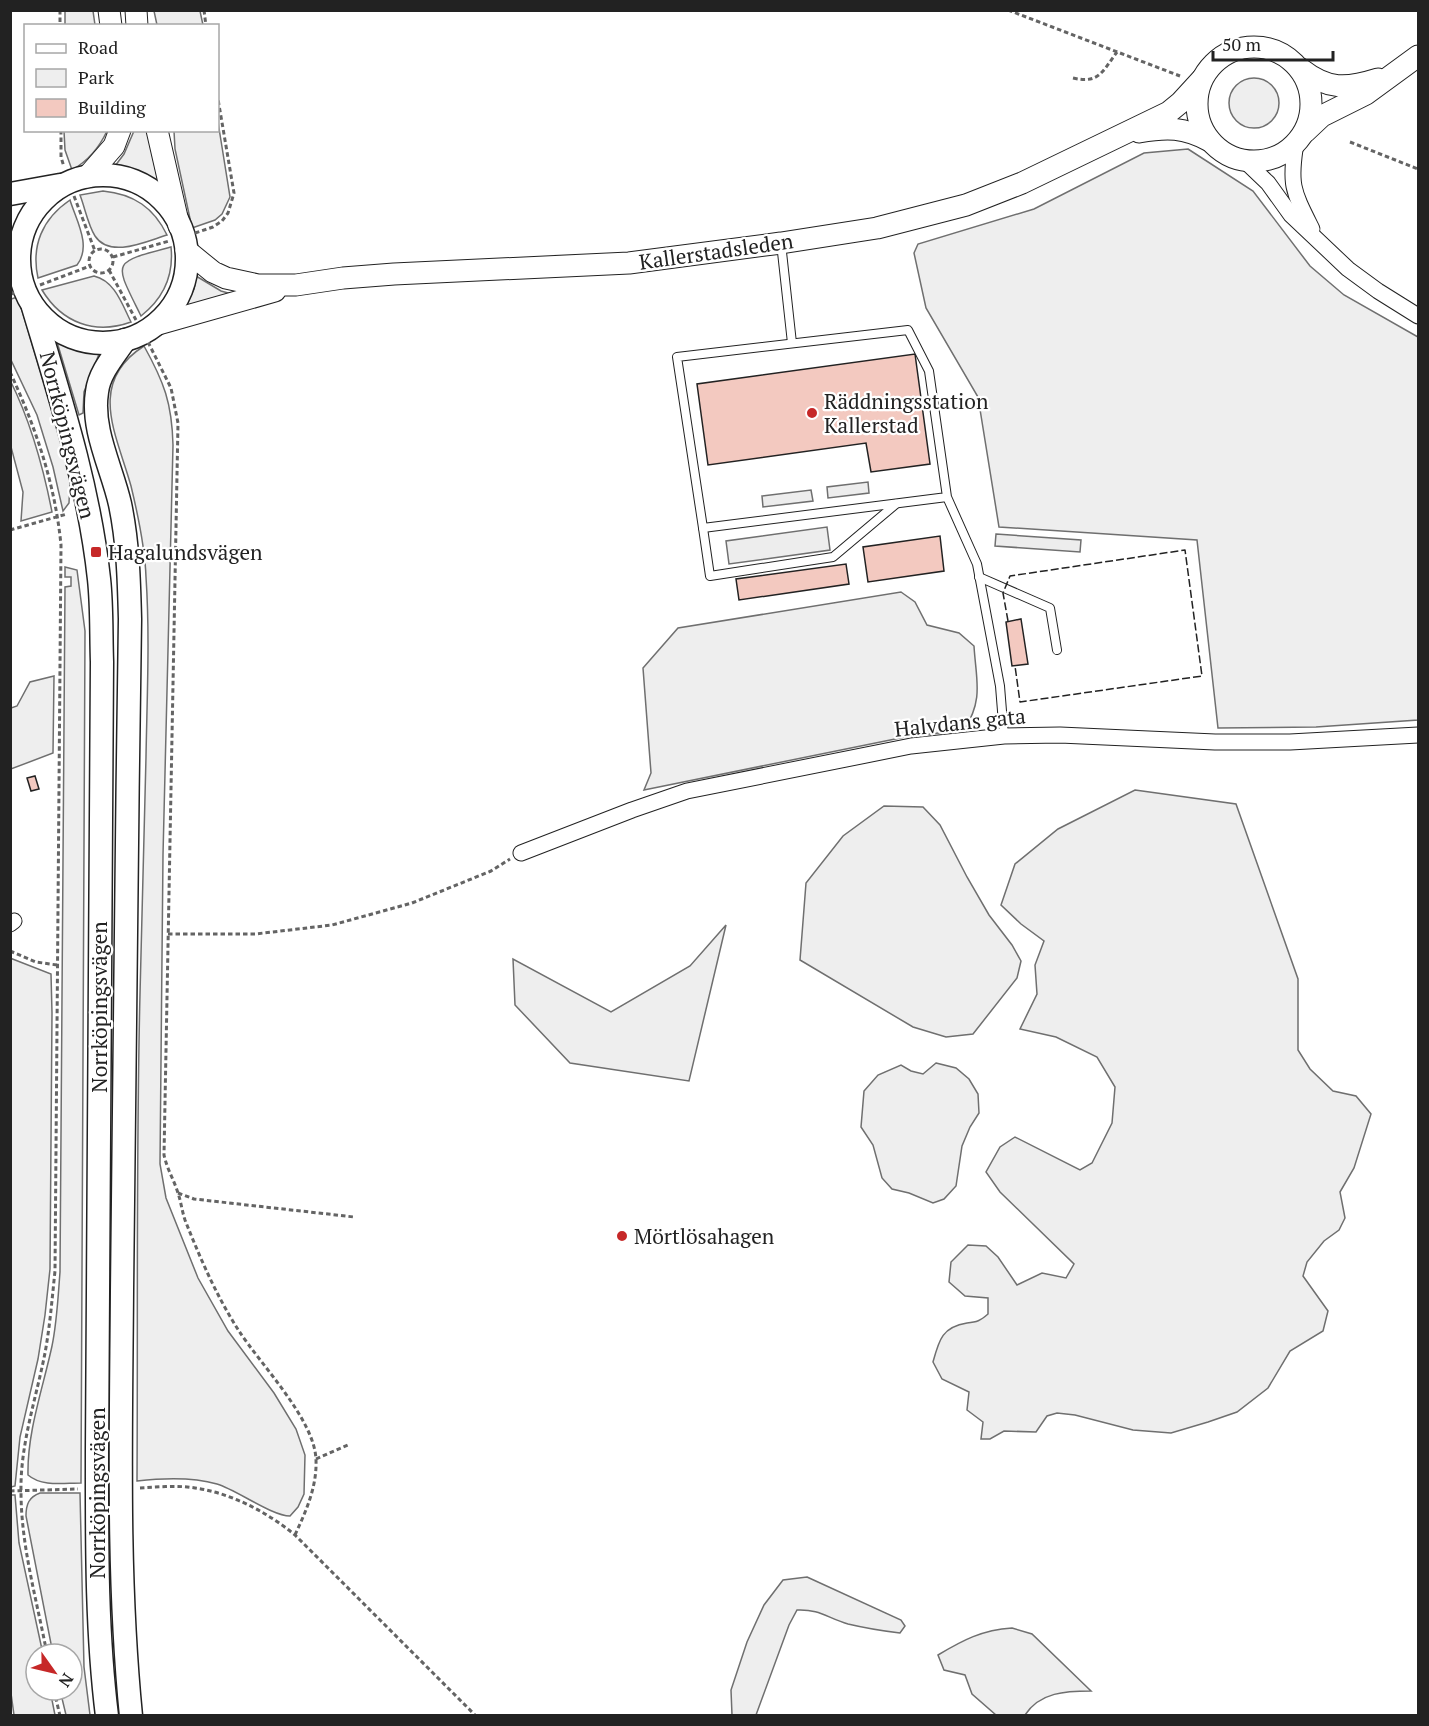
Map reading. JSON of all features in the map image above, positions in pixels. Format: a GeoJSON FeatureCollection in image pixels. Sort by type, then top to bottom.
{"type":"FeatureCollection","features":[{"type":"Feature","properties":{"kind":"main road"},"geometry":{"type":"LineString","coordinates":[[1395,72],[1353,86],[1335,87],[1312,78],[1278,51],[1253,46],[1235,50],[1218,59],[1209,68],[1197,91],[1196,104],[1202,130],[1210,141],[1226,154],[1245,160],[1268,160],[1278,156],[1299,139],[1322,116],[1366,94],[1419,56]]}},
{"type":"Feature","properties":{"kind":"main road"},"geometry":{"type":"LineString","coordinates":[[1299,67],[1311,93],[1312,108],[1299,139]]}},
{"type":"Feature","properties":{"kind":"main road","name":"Kallerstadsleden"},"geometry":{"type":"LineString","coordinates":[[182,238],[213,272],[226,278],[258,285],[296,285],[394,273],[629,263],[781,243],[877,228],[966,205],[1022,183],[1169,111],[1180,103],[1202,79]]}},
{"type":"Feature","properties":{"kind":"main road","name":"Kallerstadsleden"},"geometry":{"type":"LineString","coordinates":[[1118,136],[1166,128],[1188,130],[1210,141]]}},
{"type":"Feature","properties":{"kind":"main road"},"geometry":{"type":"LineString","coordinates":[[73,183],[114,146],[119,132]]}},
{"type":"Feature","properties":{"kind":"main road"},"geometry":{"type":"LineString","coordinates":[[33,307],[56,329],[78,339],[101,343],[125,340],[140,334],[171,308],[180,292],[185,274],[182,238],[158,132]]}},
{"type":"Feature","properties":{"kind":"main road"},"geometry":{"type":"LineString","coordinates":[[10,194],[73,183],[121,178],[142,185],[160,198],[168,207],[182,238]]}},
{"type":"Feature","properties":{"kind":"main road","name":"Norrköpingsvägen"},"geometry":{"type":"LineString","coordinates":[[73,183],[44,199],[29,220],[22,235],[19,252],[20,283],[33,307],[76,455],[88,504],[100,582],[102,673],[96,1449],[98,1579],[102,1670],[107,1716]]}},
{"type":"Feature","properties":{"kind":"main road","name":"Kallerstadsleden"},"geometry":{"type":"LineString","coordinates":[[146,329],[296,285]]}},
{"type":"Feature","properties":{"kind":"main road","name":"Norrköpingsvägen"},"geometry":{"type":"LineString","coordinates":[[125,340],[105,369],[97,390],[96,401],[98,425],[120,503],[129,573],[121,1452],[122,1581],[131,1716]]}},
{"type":"Feature","properties":{"kind":"street"},"geometry":{"type":"LineString","coordinates":[[1299,139],[1292,182],[1297,200],[1317,239]]}},
{"type":"Feature","properties":{"kind":"street"},"geometry":{"type":"LineString","coordinates":[[1245,160],[1268,183],[1292,214],[1348,269],[1419,316]]}},
{"type":"Feature","properties":{"kind":"street","name":"Halvdans gata"},"geometry":{"type":"LineString","coordinates":[[521,853],[687,791],[911,746],[1004,736],[1060,735],[1215,742],[1269,742],[1419,735]]}},
{"type":"Feature","properties":{"kind":"lane"},"geometry":{"type":"LineString","coordinates":[[781,243],[792,343]]}},
{"type":"Feature","properties":{"kind":"lane"},"geometry":{"type":"LineString","coordinates":[[898,503],[833,557],[710,576],[677,357],[908,330],[929,371],[947,497],[977,564],[1000,686],[1004,736]]}},
{"type":"Feature","properties":{"kind":"lane"},"geometry":{"type":"LineString","coordinates":[[703,528],[947,497]]}},
{"type":"Feature","properties":{"kind":"lane"},"geometry":{"type":"LineString","coordinates":[[979,577],[1050,608],[1057,651]]}},
{"type":"Feature","properties":{"kind":"path"},"geometry":{"type":"LineString","coordinates":[[1008,10],[1180,76]]}},
{"type":"Feature","properties":{"kind":"path"},"geometry":{"type":"LineString","coordinates":[[1073,78],[1086,81],[1095,79],[1117,52]]}},
{"type":"Feature","properties":{"kind":"path"},"geometry":{"type":"LineString","coordinates":[[112,257],[182,238],[213,227],[222,221],[232,204],[234,193],[219,105]]}},
{"type":"Feature","properties":{"kind":"path"},"geometry":{"type":"LineString","coordinates":[[61,132],[61,157],[73,183],[95,250]]}},
{"type":"Feature","properties":{"kind":"path"},"geometry":{"type":"LineString","coordinates":[[1350,142],[1419,170]]}},
{"type":"Feature","properties":{"kind":"path"},"geometry":{"type":"LineString","coordinates":[[95,250],[105,250],[112,257],[112,266],[105,272],[96,272],[90,266],[89,257],[95,250]]}},
{"type":"Feature","properties":{"kind":"path"},"geometry":{"type":"LineString","coordinates":[[20,283],[90,266]]}},
{"type":"Feature","properties":{"kind":"path"},"geometry":{"type":"LineString","coordinates":[[109,270],[146,329],[171,388],[178,423],[164,1155],[178,1193],[184,1218],[214,1288],[239,1330],[293,1405],[308,1431],[316,1459],[312,1496],[295,1534]]}},
{"type":"Feature","properties":{"kind":"path"},"geometry":{"type":"LineString","coordinates":[[10,372],[40,442],[53,486],[61,545],[55,1271],[45,1352],[28,1425],[21,1490],[22,1528],[45,1642]]}},
{"type":"Feature","properties":{"kind":"path"},"geometry":{"type":"LineString","coordinates":[[10,530],[67,514]]}},
{"type":"Feature","properties":{"kind":"path"},"geometry":{"type":"LineString","coordinates":[[168,934],[255,934],[332,925],[412,903],[491,871],[521,853]]}},
{"type":"Feature","properties":{"kind":"path"},"geometry":{"type":"LineString","coordinates":[[10,951],[36,962],[57,965]]}},
{"type":"Feature","properties":{"kind":"path"},"geometry":{"type":"LineString","coordinates":[[178,1193],[194,1199],[354,1217]]}},
{"type":"Feature","properties":{"kind":"path"},"geometry":{"type":"LineString","coordinates":[[316,1459],[348,1445]]}},
{"type":"Feature","properties":{"kind":"path"},"geometry":{"type":"LineString","coordinates":[[138,1488],[181,1487],[213,1492],[268,1516],[295,1534],[476,1716]]}},
{"type":"Feature","properties":{"kind":"path"},"geometry":{"type":"LineString","coordinates":[[10,1491],[80,1489]]}},
{"type":"Feature","properties":{"kind":"green space"},"geometry":{"type":"Polygon","coordinates":[[[65,11],[93,11],[95,24],[65,24],[65,11]]]}},
{"type":"Feature","properties":{"kind":"green space"},"geometry":{"type":"Polygon","coordinates":[[[154,11],[200,11],[203,24],[157,24],[154,11]]]}},
{"type":"Feature","properties":{"kind":"green space"},"geometry":{"type":"Polygon","coordinates":[[[1254,78],[1263,80],[1274,89],[1279,103],[1277,112],[1268,123],[1254,128],[1245,126],[1234,117],[1229,103],[1231,94],[1240,83],[1254,78]]]}},
{"type":"Feature","properties":{"kind":"green space"},"geometry":{"type":"Polygon","coordinates":[[[219,128],[230,197],[222,214],[215,220],[192,228],[175,149],[174,132],[219,132],[219,128]]]}},
{"type":"Feature","properties":{"kind":"green space"},"geometry":{"type":"Polygon","coordinates":[[[64,132],[106,132],[92,154],[72,170],[65,150],[64,132]]]}},
{"type":"Feature","properties":{"kind":"green space"},"geometry":{"type":"Polygon","coordinates":[[[134,132],[147,132],[159,185],[139,171],[115,166],[124,154],[134,132]]]}},
{"type":"Feature","properties":{"kind":"green space"},"geometry":{"type":"Polygon","coordinates":[[[1188,149],[1253,191],[1310,266],[1344,295],[1418,337],[1418,720],[1316,727],[1218,728],[1197,540],[999,527],[978,397],[926,308],[914,253],[918,244],[1034,209],[1144,153],[1188,149]]]}},
{"type":"Feature","properties":{"kind":"green space"},"geometry":{"type":"Polygon","coordinates":[[[103,191],[124,195],[142,204],[156,217],[167,235],[129,246],[110,246],[102,243],[95,236],[88,222],[80,195],[103,191]]]}},
{"type":"Feature","properties":{"kind":"green space"},"geometry":{"type":"Polygon","coordinates":[[[70,200],[83,241],[81,258],[77,265],[38,278],[36,255],[41,234],[52,216],[70,200]]]}},
{"type":"Feature","properties":{"kind":"green space"},"geometry":{"type":"Polygon","coordinates":[[[171,247],[171,267],[166,286],[156,302],[141,316],[126,284],[123,267],[128,261],[137,257],[171,247]]]}},
{"type":"Feature","properties":{"kind":"green space"},"geometry":{"type":"Polygon","coordinates":[[[94,276],[113,288],[131,322],[105,327],[80,323],[59,311],[42,290],[94,276]]]}},
{"type":"Feature","properties":{"kind":"green space"},"geometry":{"type":"Polygon","coordinates":[[[196,276],[221,291],[232,294],[183,311],[194,289],[196,276]]]}},
{"type":"Feature","properties":{"kind":"green space"},"geometry":{"type":"Polygon","coordinates":[[[18,297],[59,433],[70,482],[69,503],[63,511],[53,467],[37,415],[11,360],[11,299],[18,297]]]}},
{"type":"Feature","properties":{"kind":"green space"},"geometry":{"type":"Polygon","coordinates":[[[57,342],[84,352],[99,354],[84,392],[83,413],[79,415],[57,342]]]}},
{"type":"Feature","properties":{"kind":"green space"},"geometry":{"type":"Polygon","coordinates":[[[144,346],[166,393],[173,445],[163,855],[160,1164],[166,1198],[198,1278],[228,1331],[274,1393],[296,1429],[305,1455],[304,1494],[298,1507],[290,1516],[274,1512],[217,1484],[177,1479],[137,1481],[138,1116],[148,622],[141,531],[110,411],[111,393],[116,376],[126,361],[144,346]]]}},
{"type":"Feature","properties":{"kind":"green space"},"geometry":{"type":"Polygon","coordinates":[[[10,380],[36,444],[52,512],[21,521],[23,492],[11,447],[10,380]]]}},
{"type":"Feature","properties":{"kind":"green space"},"geometry":{"type":"Polygon","coordinates":[[[65,567],[77,570],[85,631],[81,1483],[60,1484],[46,1483],[28,1475],[28,1459],[33,1426],[54,1337],[60,1272],[65,587],[71,586],[71,577],[65,577],[65,567]]]}},
{"type":"Feature","properties":{"kind":"green space"},"geometry":{"type":"Polygon","coordinates":[[[901,592],[915,602],[927,625],[959,633],[974,646],[976,699],[964,730],[905,737],[644,790],[651,773],[643,668],[678,628],[901,592]]]}},
{"type":"Feature","properties":{"kind":"green space"},"geometry":{"type":"Polygon","coordinates":[[[54,676],[53,753],[11,769],[11,708],[17,706],[30,682],[54,676]]]}},
{"type":"Feature","properties":{"kind":"green space"},"geometry":{"type":"Polygon","coordinates":[[[1135,790],[1236,804],[1298,979],[1298,1050],[1310,1069],[1333,1091],[1356,1096],[1371,1114],[1354,1168],[1340,1192],[1345,1218],[1339,1230],[1324,1241],[1307,1262],[1303,1276],[1328,1311],[1323,1331],[1290,1351],[1268,1388],[1237,1412],[1171,1433],[1133,1430],[1075,1415],[1057,1413],[1047,1416],[1036,1432],[1004,1431],[990,1439],[981,1439],[983,1422],[967,1410],[969,1392],[942,1379],[933,1362],[937,1347],[947,1331],[959,1325],[978,1321],[988,1314],[988,1298],[965,1296],[949,1282],[951,1262],[968,1245],[986,1246],[998,1257],[1017,1285],[1042,1273],[1066,1278],[1074,1264],[1000,1192],[986,1172],[1000,1147],[1015,1137],[1080,1170],[1092,1163],[1112,1123],[1115,1087],[1097,1057],[1056,1037],[1020,1029],[1037,994],[1035,965],[1044,941],[1001,905],[1015,864],[1058,829],[1135,790]]]}},
{"type":"Feature","properties":{"kind":"green space"},"geometry":{"type":"Polygon","coordinates":[[[884,806],[923,807],[940,825],[989,915],[1021,961],[1017,978],[973,1034],[946,1037],[913,1027],[800,960],[806,883],[843,836],[884,806]]]}},
{"type":"Feature","properties":{"kind":"green space"},"geometry":{"type":"Polygon","coordinates":[[[726,925],[689,1081],[570,1063],[515,1005],[513,959],[611,1012],[690,966],[726,925]]]}},
{"type":"Feature","properties":{"kind":"green space"},"geometry":{"type":"Polygon","coordinates":[[[10,958],[51,974],[52,1013],[50,1269],[38,1359],[20,1437],[15,1486],[11,1487],[10,958]]]}},
{"type":"Feature","properties":{"kind":"green space"},"geometry":{"type":"Polygon","coordinates":[[[936,1063],[956,1068],[969,1079],[978,1094],[979,1113],[962,1146],[956,1186],[944,1199],[933,1203],[892,1189],[882,1178],[873,1145],[861,1127],[864,1091],[878,1075],[901,1065],[923,1074],[936,1063]]]}},
{"type":"Feature","properties":{"kind":"green space"},"geometry":{"type":"Polygon","coordinates":[[[40,1493],[80,1493],[83,1642],[51,1642],[26,1516],[29,1501],[40,1493]]]}},
{"type":"Feature","properties":{"kind":"green space"},"geometry":{"type":"Polygon","coordinates":[[[11,1495],[15,1495],[19,1543],[40,1642],[24,1642],[24,1702],[52,1702],[55,1715],[14,1715],[10,1686],[11,1495]]]}},
{"type":"Feature","properties":{"kind":"green space"},"geometry":{"type":"Polygon","coordinates":[[[807,1577],[901,1620],[905,1626],[900,1633],[848,1624],[823,1614],[797,1610],[789,1625],[756,1715],[732,1715],[731,1690],[747,1642],[764,1605],[783,1580],[807,1577]]]}},
{"type":"Feature","properties":{"kind":"green space"},"geometry":{"type":"Polygon","coordinates":[[[1012,1628],[1032,1634],[1091,1691],[1054,1694],[1031,1707],[1025,1715],[996,1715],[972,1694],[965,1675],[944,1670],[938,1655],[973,1637],[1012,1628]]]}},
{"type":"Feature","properties":{"kind":"green space"},"geometry":{"type":"Polygon","coordinates":[[[84,1667],[90,1715],[66,1715],[63,1702],[84,1702],[84,1667]]]}},
{"type":"Feature","properties":{"kind":"shaded area"},"geometry":{"type":"Polygon","coordinates":[[[868,482],[869,493],[828,498],[827,487],[868,482]]]}},
{"type":"Feature","properties":{"kind":"shaded area"},"geometry":{"type":"Polygon","coordinates":[[[811,490],[813,501],[763,507],[762,496],[811,490]]]}},
{"type":"Feature","properties":{"kind":"shaded area"},"geometry":{"type":"Polygon","coordinates":[[[827,527],[830,550],[729,564],[726,541],[827,527]]]}},
{"type":"Feature","properties":{"kind":"shaded area"},"geometry":{"type":"Polygon","coordinates":[[[996,534],[1081,540],[1080,552],[995,546],[996,534]]]}},
{"type":"Feature","properties":{"kind":"building","name":"Räddningsstation Kallerstad"},"geometry":{"type":"Polygon","coordinates":[[[915,354],[930,464],[871,472],[866,443],[708,465],[697,384],[915,354]]]}},
{"type":"Feature","properties":{"kind":"building"},"geometry":{"type":"Polygon","coordinates":[[[940,536],[944,571],[868,582],[863,547],[940,536]]]}},
{"type":"Feature","properties":{"kind":"building"},"geometry":{"type":"Polygon","coordinates":[[[846,564],[849,584],[739,600],[736,579],[846,564]]]}},
{"type":"Feature","properties":{"kind":"building"},"geometry":{"type":"Polygon","coordinates":[[[1021,619],[1028,664],[1012,666],[1006,622],[1021,619]]]}},
{"type":"Feature","properties":{"kind":"building"},"geometry":{"type":"Polygon","coordinates":[[[35,776],[39,789],[31,791],[27,778],[35,776]]]}},
{"type":"Feature","properties":{"kind":"fence"},"geometry":{"type":"LineString","coordinates":[[1008,621],[1003,593],[1010,576],[1185,550],[1202,676],[1020,702],[1015,666]]}},
{"type":"Feature","properties":{"kind":"place","name":"Räddningsstation Kallerstad"},"geometry":{"type":"Point","coordinates":[812,413]}},
{"type":"Feature","properties":{"kind":"place","name":"Hagalundsvägen"},"geometry":{"type":"Point","coordinates":[96,552]}},
{"type":"Feature","properties":{"kind":"place","name":"Mörtlösahagen"},"geometry":{"type":"Point","coordinates":[622,1236]}}]}
